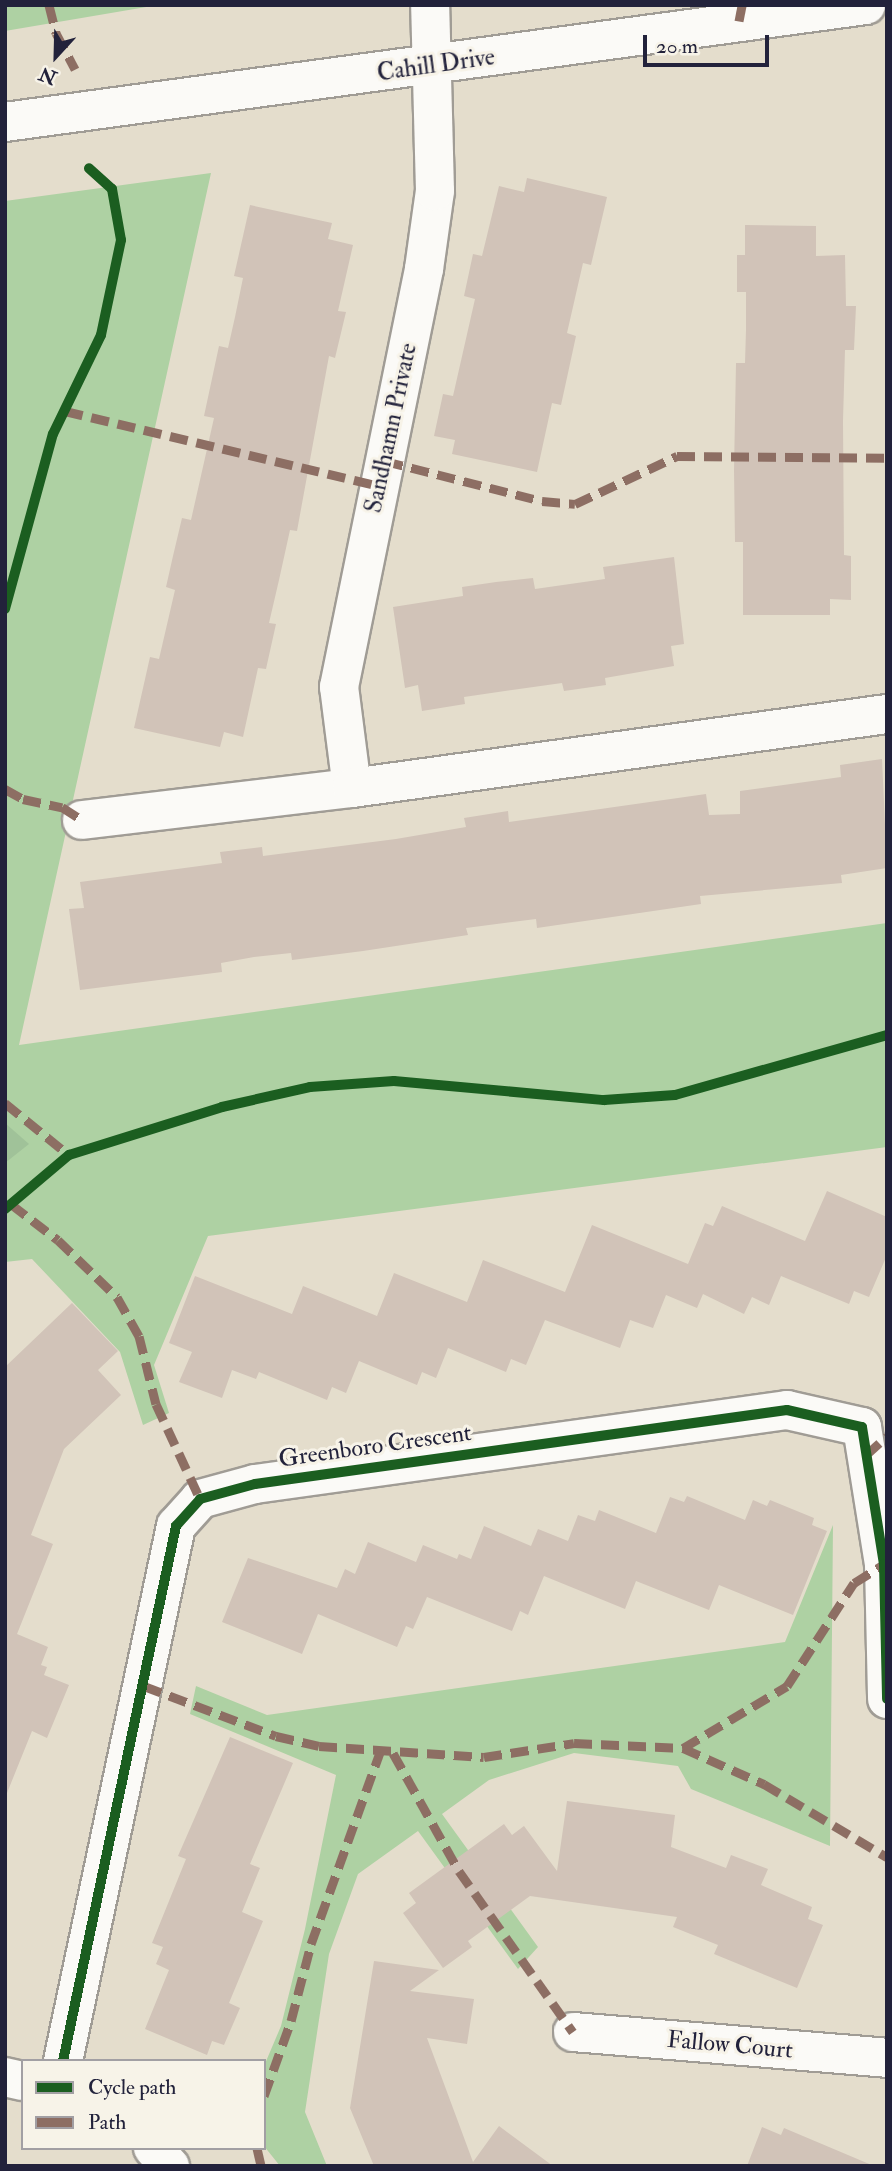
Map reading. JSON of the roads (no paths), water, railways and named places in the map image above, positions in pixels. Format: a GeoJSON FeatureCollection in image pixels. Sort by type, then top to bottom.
{"type":"FeatureCollection","features":[{"type":"Feature","properties":{"kind":"street","name":"Sandhamn Private"},"geometry":{"type":"LineString","coordinates":[[352,788],[339,687],[424,269],[435,191],[430,5]]}},
{"type":"Feature","properties":{"kind":"street","name":"Cahill Drive"},"geometry":{"type":"LineString","coordinates":[[5,122],[433,66],[866,5]]}},
{"type":"Feature","properties":{"kind":"street"},"geometry":{"type":"LineString","coordinates":[[82,820],[352,788],[887,714]]}},
{"type":"Feature","properties":{"kind":"street","name":"Greenboro Crescent"},"geometry":{"type":"LineString","coordinates":[[63,2059],[176,1526],[200,1499],[254,1484],[787,1410],[862,1427],[884,1564],[887,1699]]}},
{"type":"Feature","properties":{"kind":"street","name":"Fallow Court"},"geometry":{"type":"LineString","coordinates":[[573,2032],[887,2059]]}},
{"type":"Feature","properties":{"kind":"street"},"geometry":{"type":"LineString","coordinates":[[155,2150],[170,2166]]}}]}
